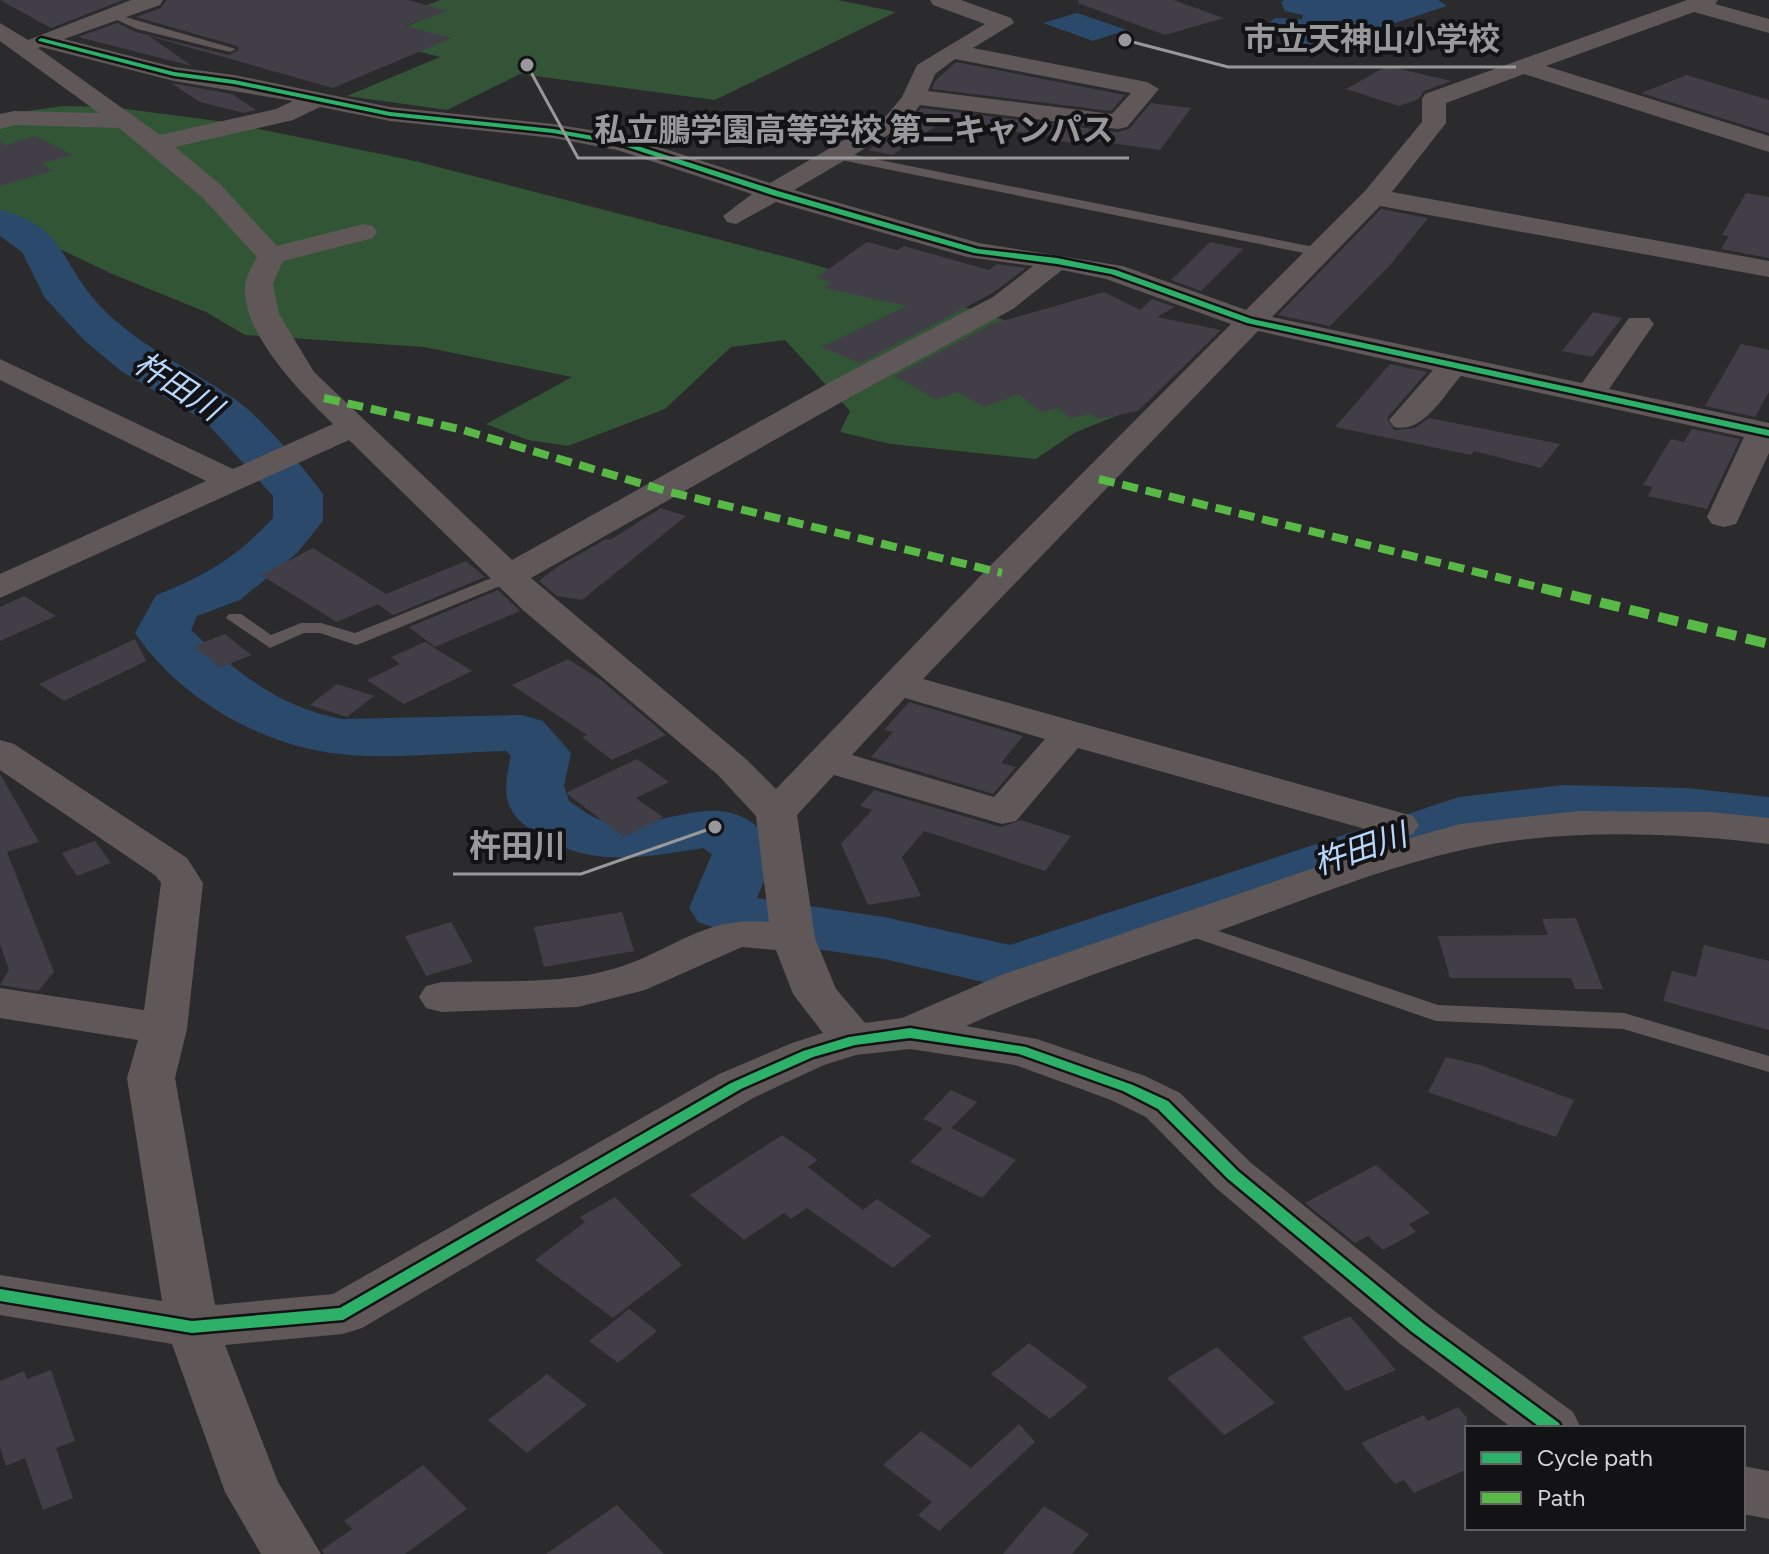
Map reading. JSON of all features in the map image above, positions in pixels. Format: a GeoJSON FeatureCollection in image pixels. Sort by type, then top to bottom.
{"type":"FeatureCollection","features":[{"type":"Feature","properties":{"kind":"street"},"geometry":{"type":"LineString","coordinates":[[87,0],[112,14]]}},
{"type":"Feature","properties":{"kind":"street"},"geometry":{"type":"LineString","coordinates":[[16,42],[152,0]]}},
{"type":"Feature","properties":{"kind":"street"},"geometry":{"type":"LineString","coordinates":[[736,216],[896,120],[914,97],[925,70],[951,51],[1004,21],[941,0]]}},
{"type":"Feature","properties":{"kind":"street"},"geometry":{"type":"LineString","coordinates":[[776,813],[1250,321],[1374,197],[1434,123],[1434,99],[1700,2],[1769,26]]}},
{"type":"Feature","properties":{"kind":"street"},"geometry":{"type":"LineString","coordinates":[[16,42],[390,114],[622,143],[775,193],[977,251],[1113,272],[1250,321],[1766,432],[1724,517]]}},
{"type":"Feature","properties":{"kind":"street"},"geometry":{"type":"LineString","coordinates":[[16,42],[153,144],[246,222],[271,256]]}},
{"type":"Feature","properties":{"kind":"street"},"geometry":{"type":"LineString","coordinates":[[951,51],[1147,89],[1102,145]]}},
{"type":"Feature","properties":{"kind":"street"},"geometry":{"type":"LineString","coordinates":[[1525,67],[1769,144]]}},
{"type":"Feature","properties":{"kind":"street"},"geometry":{"type":"LineString","coordinates":[[914,97],[1118,122]]}},
{"type":"Feature","properties":{"kind":"street"},"geometry":{"type":"LineString","coordinates":[[153,144],[284,115],[317,99]]}},
{"type":"Feature","properties":{"kind":"street"},"geometry":{"type":"LineString","coordinates":[[0,122],[14,118],[122,121]]}},
{"type":"Feature","properties":{"kind":"street"},"geometry":{"type":"LineString","coordinates":[[1374,197],[1769,269]]}},
{"type":"Feature","properties":{"kind":"street"},"geometry":{"type":"LineString","coordinates":[[271,256],[363,232]]}},
{"type":"Feature","properties":{"kind":"street"},"geometry":{"type":"LineString","coordinates":[[271,256],[259,284],[264,314],[302,377],[571,632],[732,767],[776,813],[791,927],[816,994],[854,1040]]}},
{"type":"Feature","properties":{"kind":"street"},"geometry":{"type":"LineString","coordinates":[[511,575],[843,388],[1003,303],[1057,261]]}},
{"type":"Feature","properties":{"kind":"street"},"geometry":{"type":"LineString","coordinates":[[1590,394],[1639,324]]}},
{"type":"Feature","properties":{"kind":"street"},"geometry":{"type":"LineString","coordinates":[[1405,420],[1454,365]]}},
{"type":"Feature","properties":{"kind":"street"},"geometry":{"type":"LineString","coordinates":[[0,368],[257,470]]}},
{"type":"Feature","properties":{"kind":"street"},"geometry":{"type":"LineString","coordinates":[[0,587],[354,426]]}},
{"type":"Feature","properties":{"kind":"street"},"geometry":{"type":"LineString","coordinates":[[898,684],[1398,825]]}},
{"type":"Feature","properties":{"kind":"street"},"geometry":{"type":"LineString","coordinates":[[826,760],[1002,812],[1070,734]]}},
{"type":"Feature","properties":{"kind":"street"},"geometry":{"type":"LineString","coordinates":[[0,752],[172,867],[182,883],[164,1029],[151,1078],[192,1327],[253,1492],[292,1554]]}},
{"type":"Feature","properties":{"kind":"street"},"geometry":{"type":"LineString","coordinates":[[910,1033],[1017,985],[1376,861],[1460,837],[1579,823],[1710,824],[1769,831]]}},
{"type":"Feature","properties":{"kind":"street"},"geometry":{"type":"LineString","coordinates":[[442,997],[578,992],[629,980],[707,943],[740,933],[791,927]]}},
{"type":"Feature","properties":{"kind":"street"},"geometry":{"type":"LineString","coordinates":[[0,1003],[164,1029]]}},
{"type":"Feature","properties":{"kind":"street"},"geometry":{"type":"LineString","coordinates":[[0,1295],[192,1327],[343,1314],[736,1086],[808,1054],[854,1040],[910,1033],[1021,1050],[1128,1088],[1163,1105],[1233,1175],[1383,1300],[1550,1426]]}},
{"type":"Feature","properties":{"kind":"street"},"geometry":{"type":"LineString","coordinates":[[1745,1490],[1769,1495]]}},
{"type":"Feature","properties":{"kind":"lane"},"geometry":{"type":"LineString","coordinates":[[112,14],[141,27],[230,49]]}},
{"type":"Feature","properties":{"kind":"lane"},"geometry":{"type":"LineString","coordinates":[[835,155],[1319,252]]}},
{"type":"Feature","properties":{"kind":"lane"},"geometry":{"type":"LineString","coordinates":[[235,618],[270,642],[301,628],[321,628],[356,639],[511,575]]}},
{"type":"Feature","properties":{"kind":"lane"},"geometry":{"type":"LineString","coordinates":[[1186,927],[1436,1013],[1624,1021],[1769,1064]]}},
{"type":"Feature","properties":{"kind":"green space"},"geometry":{"type":"Polygon","coordinates":[[[440,0],[838,0],[896,12],[715,100],[520,74],[447,110],[347,96],[440,57],[374,40],[419,21],[399,16],[440,0]]]}},
{"type":"Feature","properties":{"kind":"green space"},"geometry":{"type":"Polygon","coordinates":[[[63,106],[111,107],[225,122],[415,161],[794,259],[981,312],[1037,332],[1128,411],[1074,433],[1036,459],[891,444],[840,432],[850,411],[785,340],[731,347],[665,409],[568,446],[528,440],[486,424],[572,377],[424,347],[245,335],[206,312],[110,273],[7,224],[0,218],[0,115],[63,106]]]}},
{"type":"Feature","properties":{"kind":"water"},"geometry":{"type":"Polygon","coordinates":[[[1438,0],[1447,6],[1303,53],[1292,50],[1290,41],[1272,32],[1268,24],[1275,18],[1302,19],[1303,15],[1285,11],[1281,2],[1438,0]]]}},
{"type":"Feature","properties":{"kind":"water"},"geometry":{"type":"Polygon","coordinates":[[[1077,13],[1127,30],[1093,41],[1043,23],[1077,13]]]}},
{"type":"Feature","properties":{"kind":"building"},"geometry":{"type":"Polygon","coordinates":[[[0,0],[123,0],[51,28],[0,0]]]}},
{"type":"Feature","properties":{"kind":"building"},"geometry":{"type":"Polygon","coordinates":[[[166,0],[408,0],[447,11],[405,26],[452,38],[333,88],[149,36],[192,66],[78,37],[117,23],[136,32],[229,55],[239,50],[237,46],[136,17],[161,8],[166,0]]]}},
{"type":"Feature","properties":{"kind":"building"},"geometry":{"type":"Polygon","coordinates":[[[1079,0],[1173,0],[1224,18],[1165,35],[1078,3],[1079,0]]]}},
{"type":"Feature","properties":{"kind":"building"},"geometry":{"type":"Polygon","coordinates":[[[956,62],[1125,95],[1111,111],[932,89],[935,81],[956,62]]]}},
{"type":"Feature","properties":{"kind":"building"},"geometry":{"type":"Polygon","coordinates":[[[1387,66],[1451,81],[1424,91],[1419,99],[1399,106],[1346,89],[1387,66]]]}},
{"type":"Feature","properties":{"kind":"building"},"geometry":{"type":"Polygon","coordinates":[[[1687,75],[1769,100],[1769,133],[1641,93],[1687,75]]]}},
{"type":"Feature","properties":{"kind":"building"},"geometry":{"type":"Polygon","coordinates":[[[171,83],[232,94],[256,110],[244,113],[200,102],[171,83]]]}},
{"type":"Feature","properties":{"kind":"building"},"geometry":{"type":"Polygon","coordinates":[[[1151,103],[1191,108],[1160,150],[1090,140],[1086,144],[1049,140],[1052,136],[941,123],[892,155],[868,150],[907,128],[921,108],[1118,132],[1129,129],[1151,103]]]}},
{"type":"Feature","properties":{"kind":"building"},"geometry":{"type":"Polygon","coordinates":[[[35,136],[72,155],[41,164],[53,171],[0,186],[0,141],[6,145],[35,136]]]}},
{"type":"Feature","properties":{"kind":"building"},"geometry":{"type":"Polygon","coordinates":[[[1746,193],[1769,197],[1769,258],[1721,249],[1729,236],[1722,235],[1746,193]]]}},
{"type":"Feature","properties":{"kind":"building"},"geometry":{"type":"Polygon","coordinates":[[[1381,209],[1428,218],[1391,264],[1330,326],[1278,315],[1381,209]]]}},
{"type":"Feature","properties":{"kind":"building"},"geometry":{"type":"Polygon","coordinates":[[[867,242],[897,250],[904,246],[989,270],[997,264],[1026,268],[991,294],[860,363],[821,347],[907,306],[824,288],[832,282],[816,278],[867,242]]]}},
{"type":"Feature","properties":{"kind":"building"},"geometry":{"type":"Polygon","coordinates":[[[1210,242],[1243,249],[1201,291],[1171,280],[1210,242]]]}},
{"type":"Feature","properties":{"kind":"building"},"geometry":{"type":"Polygon","coordinates":[[[1104,292],[1140,310],[1152,299],[1175,307],[1157,317],[1221,330],[1138,411],[1098,419],[1091,414],[1070,418],[1059,408],[1040,412],[1019,394],[984,407],[957,392],[936,400],[895,376],[992,324],[1104,292]]]}},
{"type":"Feature","properties":{"kind":"building"},"geometry":{"type":"Polygon","coordinates":[[[1593,312],[1622,318],[1592,357],[1562,351],[1593,312]]]}},
{"type":"Feature","properties":{"kind":"building"},"geometry":{"type":"Polygon","coordinates":[[[1741,344],[1769,350],[1769,392],[1755,417],[1705,406],[1741,344]]]}},
{"type":"Feature","properties":{"kind":"building"},"geometry":{"type":"Polygon","coordinates":[[[1390,364],[1427,372],[1387,418],[1394,430],[1415,428],[1429,418],[1560,444],[1541,468],[1474,451],[1471,455],[1335,427],[1390,364]]]}},
{"type":"Feature","properties":{"kind":"building"},"geometry":{"type":"Polygon","coordinates":[[[1692,429],[1740,439],[1707,509],[1648,496],[1653,487],[1643,485],[1671,439],[1684,442],[1692,429]]]}},
{"type":"Feature","properties":{"kind":"building"},"geometry":{"type":"Polygon","coordinates":[[[661,508],[686,516],[582,600],[557,596],[539,581],[557,567],[606,539],[610,540],[661,508]]]}},
{"type":"Feature","properties":{"kind":"building"},"geometry":{"type":"Polygon","coordinates":[[[313,548],[386,594],[466,561],[485,577],[393,615],[378,604],[337,622],[261,575],[313,548]]]}},
{"type":"Feature","properties":{"kind":"building"},"geometry":{"type":"Polygon","coordinates":[[[498,590],[520,611],[435,647],[409,627],[498,590]]]}},
{"type":"Feature","properties":{"kind":"building"},"geometry":{"type":"Polygon","coordinates":[[[24,596],[56,616],[0,641],[0,607],[24,596]]]}},
{"type":"Feature","properties":{"kind":"building"},"geometry":{"type":"Polygon","coordinates":[[[225,634],[251,655],[220,668],[194,646],[225,634]]]}},
{"type":"Feature","properties":{"kind":"building"},"geometry":{"type":"Polygon","coordinates":[[[135,639],[146,661],[64,701],[39,684],[135,639]]]}},
{"type":"Feature","properties":{"kind":"building"},"geometry":{"type":"Polygon","coordinates":[[[425,642],[472,671],[404,704],[367,680],[400,664],[391,657],[425,642]]]}},
{"type":"Feature","properties":{"kind":"building"},"geometry":{"type":"Polygon","coordinates":[[[568,659],[601,680],[666,735],[612,760],[582,737],[587,735],[512,685],[568,659]]]}},
{"type":"Feature","properties":{"kind":"building"},"geometry":{"type":"Polygon","coordinates":[[[337,684],[374,696],[347,717],[310,705],[337,684]]]}},
{"type":"Feature","properties":{"kind":"building"},"geometry":{"type":"Polygon","coordinates":[[[909,702],[1023,736],[1001,763],[1016,767],[993,794],[871,757],[893,732],[884,730],[909,702]]]}},
{"type":"Feature","properties":{"kind":"building"},"geometry":{"type":"Polygon","coordinates":[[[637,759],[669,782],[636,798],[663,817],[624,837],[566,793],[637,759]]]}},
{"type":"Feature","properties":{"kind":"building"},"geometry":{"type":"Polygon","coordinates":[[[0,774],[39,842],[7,852],[54,972],[38,991],[0,985],[9,970],[0,944],[0,774]]]}},
{"type":"Feature","properties":{"kind":"building"},"geometry":{"type":"Polygon","coordinates":[[[874,790],[1001,827],[1021,820],[1071,836],[1045,871],[924,831],[902,857],[921,896],[868,905],[841,844],[872,810],[860,806],[874,790]]]}},
{"type":"Feature","properties":{"kind":"building"},"geometry":{"type":"Polygon","coordinates":[[[95,841],[111,863],[77,876],[62,853],[95,841]]]}},
{"type":"Feature","properties":{"kind":"building"},"geometry":{"type":"Polygon","coordinates":[[[622,912],[634,951],[544,967],[534,927],[622,912]]]}},
{"type":"Feature","properties":{"kind":"building"},"geometry":{"type":"Polygon","coordinates":[[[1576,918],[1603,989],[1575,989],[1571,978],[1450,978],[1438,936],[1548,935],[1542,919],[1576,918]]]}},
{"type":"Feature","properties":{"kind":"building"},"geometry":{"type":"Polygon","coordinates":[[[451,922],[473,962],[426,976],[405,936],[451,922]]]}},
{"type":"Feature","properties":{"kind":"building"},"geometry":{"type":"Polygon","coordinates":[[[1704,945],[1769,961],[1769,1030],[1663,1001],[1672,971],[1696,977],[1704,945]]]}},
{"type":"Feature","properties":{"kind":"building"},"geometry":{"type":"Polygon","coordinates":[[[1446,1057],[1480,1065],[1574,1100],[1556,1137],[1428,1092],[1446,1057]]]}},
{"type":"Feature","properties":{"kind":"building"},"geometry":{"type":"Polygon","coordinates":[[[951,1090],[977,1102],[951,1128],[1016,1160],[982,1198],[910,1162],[943,1128],[923,1119],[951,1090]]]}},
{"type":"Feature","properties":{"kind":"building"},"geometry":{"type":"Polygon","coordinates":[[[782,1135],[818,1160],[808,1167],[863,1210],[877,1199],[931,1236],[893,1268],[807,1208],[791,1219],[784,1213],[744,1240],[690,1195],[782,1135]]]}},
{"type":"Feature","properties":{"kind":"building"},"geometry":{"type":"Polygon","coordinates":[[[1376,1165],[1430,1213],[1409,1224],[1416,1232],[1383,1250],[1368,1236],[1355,1243],[1305,1203],[1376,1165]]]}},
{"type":"Feature","properties":{"kind":"building"},"geometry":{"type":"Polygon","coordinates":[[[615,1197],[682,1265],[613,1318],[535,1260],[585,1222],[580,1217],[615,1197]]]}},
{"type":"Feature","properties":{"kind":"building"},"geometry":{"type":"Polygon","coordinates":[[[629,1309],[657,1331],[618,1363],[589,1341],[629,1309]]]}},
{"type":"Feature","properties":{"kind":"building"},"geometry":{"type":"Polygon","coordinates":[[[1350,1316],[1396,1370],[1346,1391],[1302,1337],[1350,1316]]]}},
{"type":"Feature","properties":{"kind":"building"},"geometry":{"type":"Polygon","coordinates":[[[1029,1343],[1088,1387],[1050,1419],[991,1374],[1029,1343]]]}},
{"type":"Feature","properties":{"kind":"building"},"geometry":{"type":"Polygon","coordinates":[[[1217,1347],[1275,1403],[1224,1435],[1167,1378],[1217,1347]]]}},
{"type":"Feature","properties":{"kind":"building"},"geometry":{"type":"Polygon","coordinates":[[[51,1370],[75,1441],[56,1448],[73,1498],[43,1510],[25,1458],[6,1466],[0,1447],[0,1381],[24,1371],[27,1379],[51,1370]]]}},
{"type":"Feature","properties":{"kind":"building"},"geometry":{"type":"Polygon","coordinates":[[[547,1374],[587,1405],[527,1453],[488,1420],[547,1374]]]}},
{"type":"Feature","properties":{"kind":"building"},"geometry":{"type":"Polygon","coordinates":[[[1458,1407],[1467,1418],[1465,1470],[1414,1493],[1404,1480],[1395,1484],[1361,1443],[1424,1415],[1428,1421],[1458,1407]]]}},
{"type":"Feature","properties":{"kind":"building"},"geometry":{"type":"Polygon","coordinates":[[[1019,1424],[1035,1442],[939,1531],[918,1515],[932,1502],[883,1465],[921,1431],[971,1468],[1019,1424]]]}},
{"type":"Feature","properties":{"kind":"building"},"geometry":{"type":"Polygon","coordinates":[[[423,1465],[467,1509],[405,1554],[324,1554],[322,1550],[352,1529],[344,1521],[423,1465]]]}},
{"type":"Feature","properties":{"kind":"building"},"geometry":{"type":"Polygon","coordinates":[[[617,1505],[664,1554],[546,1554],[617,1505]]]}},
{"type":"Feature","properties":{"kind":"building"},"geometry":{"type":"Polygon","coordinates":[[[1044,1506],[1089,1534],[1072,1554],[1003,1554],[1044,1506]]]}},
{"type":"Feature","properties":{"kind":"waterway","name":"杵田川"},"geometry":{"type":"LineString","coordinates":[[0,222],[23,231],[40,247],[60,289],[100,331],[137,361],[222,411],[298,494],[298,521],[279,542],[221,589],[175,606],[162,633],[224,691],[300,729],[342,737],[522,733],[541,753],[534,786],[541,811],[588,838],[633,840],[715,827],[746,849],[721,908],[749,918],[884,938],[1013,967],[1459,815],[1563,803],[1687,806],[1769,815]]}},
{"type":"Feature","properties":{"kind":"marked path"},"geometry":{"type":"LineString","coordinates":[[324,398],[463,430],[666,491],[1002,573]]}},
{"type":"Feature","properties":{"kind":"marked path"},"geometry":{"type":"LineString","coordinates":[[1099,479],[1769,644]]}},
{"type":"Feature","properties":{"kind":"cycle path"},"geometry":{"type":"LineString","coordinates":[[41,40],[174,74],[234,82],[390,114],[553,131],[622,143],[775,193],[977,251],[1113,272],[1250,321],[1769,433]]}},
{"type":"Feature","properties":{"kind":"cycle path"},"geometry":{"type":"LineString","coordinates":[[0,1295],[192,1327],[343,1314],[736,1086],[808,1054],[854,1040],[910,1033],[1021,1050],[1128,1088],[1163,1105],[1233,1175],[1418,1328],[1550,1426]]}},
{"type":"Feature","properties":{"kind":"place","name":"市立天神山小学校"},"geometry":{"type":"Point","coordinates":[1125,40]}},
{"type":"Feature","properties":{"kind":"place","name":"私立鵬学園高等学校 第二キャンパス"},"geometry":{"type":"Point","coordinates":[527,65]}},
{"type":"Feature","properties":{"kind":"place","name":"杵田川"},"geometry":{"type":"Point","coordinates":[715,827]}}]}
